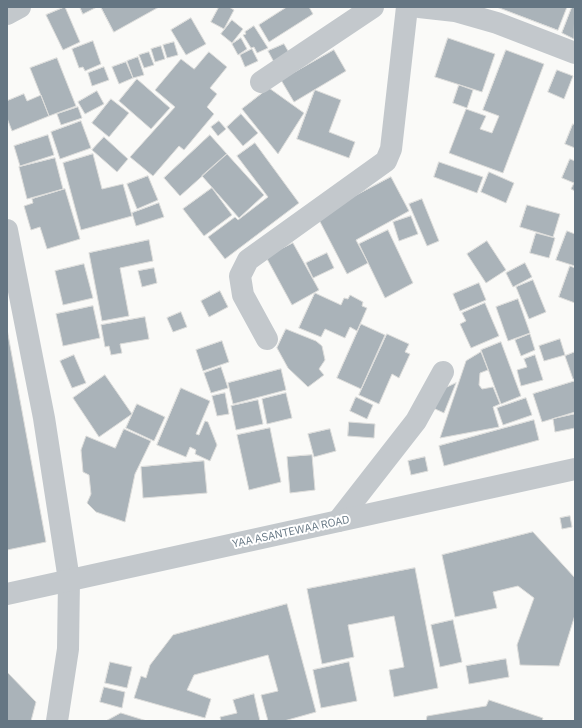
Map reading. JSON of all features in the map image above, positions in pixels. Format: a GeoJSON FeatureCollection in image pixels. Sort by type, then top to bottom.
{"type":"FeatureCollection","features":[{"type":"Feature","properties":{"kind":"street"},"geometry":{"type":"LineString","coordinates":[[7,14],[20,7]]}},
{"type":"Feature","properties":{"kind":"street"},"geometry":{"type":"LineString","coordinates":[[261,82],[373,7]]}},
{"type":"Feature","properties":{"kind":"street"},"geometry":{"type":"LineString","coordinates":[[267,339],[243,295],[240,276],[248,260],[386,161],[391,149],[407,7]]}},
{"type":"Feature","properties":{"kind":"street"},"geometry":{"type":"LineString","coordinates":[[419,7],[455,11],[497,23],[575,53]]}},
{"type":"Feature","properties":{"kind":"street"},"geometry":{"type":"LineString","coordinates":[[7,232],[44,418],[69,580],[68,649],[57,721]]}},
{"type":"Feature","properties":{"kind":"street"},"geometry":{"type":"LineString","coordinates":[[338,521],[416,421],[442,372]]}},
{"type":"Feature","properties":{"kind":"street","name":"YAA ASANTEWAA ROAD"},"geometry":{"type":"LineString","coordinates":[[7,594],[575,469]]}},
{"type":"Feature","properties":{"kind":"building"},"geometry":{"type":"Polygon","coordinates":[[[65,7],[80,42],[63,50],[46,15],[65,7]]]}},
{"type":"Feature","properties":{"kind":"building"},"geometry":{"type":"Polygon","coordinates":[[[80,7],[97,7],[83,14],[80,7]]]}},
{"type":"Feature","properties":{"kind":"building"},"geometry":{"type":"Polygon","coordinates":[[[101,7],[159,7],[114,32],[101,7]]]}},
{"type":"Feature","properties":{"kind":"building"},"geometry":{"type":"Polygon","coordinates":[[[219,7],[229,7],[234,10],[224,29],[211,22],[219,7]]]}},
{"type":"Feature","properties":{"kind":"building"},"geometry":{"type":"Polygon","coordinates":[[[287,7],[309,7],[313,14],[269,42],[259,25],[287,7]]]}},
{"type":"Feature","properties":{"kind":"building"},"geometry":{"type":"Polygon","coordinates":[[[497,7],[567,7],[558,30],[497,7]]]}},
{"type":"Feature","properties":{"kind":"building"},"geometry":{"type":"Polygon","coordinates":[[[572,7],[575,7],[574,39],[562,33],[572,7]]]}},
{"type":"Feature","properties":{"kind":"building"},"geometry":{"type":"Polygon","coordinates":[[[191,18],[206,44],[186,55],[171,30],[191,18]]]}},
{"type":"Feature","properties":{"kind":"building"},"geometry":{"type":"Polygon","coordinates":[[[232,20],[243,29],[232,43],[221,34],[232,20]]]}},
{"type":"Feature","properties":{"kind":"building"},"geometry":{"type":"Polygon","coordinates":[[[254,26],[268,48],[257,53],[254,47],[251,48],[243,35],[254,26]]]}},
{"type":"Feature","properties":{"kind":"building"},"geometry":{"type":"Polygon","coordinates":[[[241,38],[247,49],[238,55],[232,44],[241,38]]]}},
{"type":"Feature","properties":{"kind":"building"},"geometry":{"type":"Polygon","coordinates":[[[448,38],[495,54],[482,92],[435,77],[448,38]]]}},
{"type":"Feature","properties":{"kind":"building"},"geometry":{"type":"Polygon","coordinates":[[[93,41],[101,64],[85,71],[83,67],[79,68],[72,49],[93,41]]]}},
{"type":"Feature","properties":{"kind":"building"},"geometry":{"type":"Polygon","coordinates":[[[174,42],[178,55],[167,58],[163,45],[174,42]]]}},
{"type":"Feature","properties":{"kind":"building"},"geometry":{"type":"Polygon","coordinates":[[[284,44],[291,56],[275,64],[268,51],[284,44]]]}},
{"type":"Feature","properties":{"kind":"building"},"geometry":{"type":"Polygon","coordinates":[[[161,46],[165,59],[155,62],[151,49],[161,46]]]}},
{"type":"Feature","properties":{"kind":"building"},"geometry":{"type":"Polygon","coordinates":[[[252,49],[258,61],[245,67],[240,55],[252,49]]]}},
{"type":"Feature","properties":{"kind":"building"},"geometry":{"type":"Polygon","coordinates":[[[334,50],[346,71],[294,102],[281,80],[334,50]]]}},
{"type":"Feature","properties":{"kind":"building"},"geometry":{"type":"Polygon","coordinates":[[[506,50],[544,64],[503,173],[449,153],[466,109],[486,116],[480,129],[492,133],[499,116],[483,110],[506,50]]]}},
{"type":"Feature","properties":{"kind":"building"},"geometry":{"type":"Polygon","coordinates":[[[149,52],[154,65],[144,68],[139,55],[149,52]]]}},
{"type":"Feature","properties":{"kind":"building"},"geometry":{"type":"Polygon","coordinates":[[[209,52],[227,67],[210,88],[217,94],[207,107],[214,114],[184,150],[179,146],[153,176],[130,157],[175,107],[155,90],[181,59],[194,69],[209,52]]]}},
{"type":"Feature","properties":{"kind":"building"},"geometry":{"type":"Polygon","coordinates":[[[138,57],[144,75],[133,78],[127,61],[138,57]]]}},
{"type":"Feature","properties":{"kind":"building"},"geometry":{"type":"Polygon","coordinates":[[[57,58],[76,106],[49,116],[30,68],[57,58]]]}},
{"type":"Feature","properties":{"kind":"building"},"geometry":{"type":"Polygon","coordinates":[[[126,62],[133,78],[119,84],[112,67],[126,62]]]}},
{"type":"Feature","properties":{"kind":"building"},"geometry":{"type":"Polygon","coordinates":[[[104,67],[109,80],[92,86],[88,73],[104,67]]]}},
{"type":"Feature","properties":{"kind":"building"},"geometry":{"type":"Polygon","coordinates":[[[557,70],[573,76],[564,99],[548,92],[557,70]]]}},
{"type":"Feature","properties":{"kind":"building"},"geometry":{"type":"Polygon","coordinates":[[[137,79],[170,108],[151,129],[119,101],[137,79]]]}},
{"type":"Feature","properties":{"kind":"building"},"geometry":{"type":"Polygon","coordinates":[[[459,85],[473,90],[467,108],[453,103],[459,85]]]}},
{"type":"Feature","properties":{"kind":"building"},"geometry":{"type":"Polygon","coordinates":[[[269,88],[304,113],[278,154],[242,109],[269,88]]]}},
{"type":"Feature","properties":{"kind":"building"},"geometry":{"type":"Polygon","coordinates":[[[315,90],[341,100],[329,132],[355,142],[349,158],[297,139],[315,90]]]}},
{"type":"Feature","properties":{"kind":"building"},"geometry":{"type":"Polygon","coordinates":[[[97,91],[104,104],[85,114],[78,102],[97,91]]]}},
{"type":"Feature","properties":{"kind":"building"},"geometry":{"type":"Polygon","coordinates":[[[24,94],[27,101],[41,95],[49,116],[12,131],[7,118],[7,101],[24,94]]]}},
{"type":"Feature","properties":{"kind":"building"},"geometry":{"type":"Polygon","coordinates":[[[111,99],[129,113],[109,137],[92,123],[111,99]]]}},
{"type":"Feature","properties":{"kind":"building"},"geometry":{"type":"Polygon","coordinates":[[[78,107],[82,118],[61,125],[57,114],[78,107]]]}},
{"type":"Feature","properties":{"kind":"building"},"geometry":{"type":"Polygon","coordinates":[[[241,114],[258,133],[243,146],[227,127],[241,114]]]}},
{"type":"Feature","properties":{"kind":"building"},"geometry":{"type":"Polygon","coordinates":[[[81,121],[91,148],[60,159],[51,132],[81,121]]]}},
{"type":"Feature","properties":{"kind":"building"},"geometry":{"type":"Polygon","coordinates":[[[219,121],[226,129],[218,136],[211,127],[219,121]]]}},
{"type":"Feature","properties":{"kind":"building"},"geometry":{"type":"Polygon","coordinates":[[[573,124],[575,125],[575,148],[565,144],[573,124]]]}},
{"type":"Feature","properties":{"kind":"building"},"geometry":{"type":"Polygon","coordinates":[[[48,135],[54,155],[20,166],[14,146],[48,135]]]}},
{"type":"Feature","properties":{"kind":"building"},"geometry":{"type":"Polygon","coordinates":[[[210,135],[227,154],[180,196],[164,178],[210,135]]]}},
{"type":"Feature","properties":{"kind":"building"},"geometry":{"type":"Polygon","coordinates":[[[104,137],[128,159],[117,172],[92,150],[104,137]]]}},
{"type":"Feature","properties":{"kind":"building"},"geometry":{"type":"Polygon","coordinates":[[[255,143],[299,203],[225,259],[208,237],[235,217],[238,220],[268,197],[237,156],[255,143]]]}},
{"type":"Feature","properties":{"kind":"building"},"geometry":{"type":"Polygon","coordinates":[[[93,154],[102,189],[123,184],[132,216],[81,230],[63,163],[93,154]]]}},
{"type":"Feature","properties":{"kind":"building"},"geometry":{"type":"Polygon","coordinates":[[[227,154],[264,195],[239,218],[202,176],[227,154]]]}},
{"type":"Feature","properties":{"kind":"building"},"geometry":{"type":"Polygon","coordinates":[[[55,158],[63,189],[27,199],[19,167],[55,158]]]}},
{"type":"Feature","properties":{"kind":"building"},"geometry":{"type":"Polygon","coordinates":[[[570,159],[575,161],[575,191],[571,189],[574,183],[562,178],[570,159]]]}},
{"type":"Feature","properties":{"kind":"building"},"geometry":{"type":"Polygon","coordinates":[[[439,162],[483,177],[477,193],[434,177],[439,162]]]}},
{"type":"Feature","properties":{"kind":"building"},"geometry":{"type":"Polygon","coordinates":[[[489,172],[514,183],[506,203],[481,192],[489,172]]]}},
{"type":"Feature","properties":{"kind":"building"},"geometry":{"type":"Polygon","coordinates":[[[148,176],[158,200],[137,209],[127,184],[148,176]]]}},
{"type":"Feature","properties":{"kind":"building"},"geometry":{"type":"Polygon","coordinates":[[[391,177],[409,211],[356,240],[368,263],[347,274],[317,216],[391,177]]]}},
{"type":"Feature","properties":{"kind":"building"},"geometry":{"type":"Polygon","coordinates":[[[212,188],[232,215],[204,236],[183,209],[212,188]]]}},
{"type":"Feature","properties":{"kind":"building"},"geometry":{"type":"Polygon","coordinates":[[[65,189],[80,239],[47,249],[40,227],[31,230],[24,206],[33,203],[32,199],[65,189]]]}},
{"type":"Feature","properties":{"kind":"building"},"geometry":{"type":"Polygon","coordinates":[[[422,199],[439,241],[427,246],[409,204],[422,199]]]}},
{"type":"Feature","properties":{"kind":"building"},"geometry":{"type":"Polygon","coordinates":[[[159,203],[164,217],[136,226],[132,213],[159,203]]]}},
{"type":"Feature","properties":{"kind":"building"},"geometry":{"type":"Polygon","coordinates":[[[527,205],[560,214],[553,237],[520,227],[527,205]]]}},
{"type":"Feature","properties":{"kind":"building"},"geometry":{"type":"Polygon","coordinates":[[[411,216],[418,234],[399,241],[393,222],[411,216]]]}},
{"type":"Feature","properties":{"kind":"building"},"geometry":{"type":"Polygon","coordinates":[[[388,230],[413,283],[385,298],[359,244],[388,230]]]}},
{"type":"Feature","properties":{"kind":"building"},"geometry":{"type":"Polygon","coordinates":[[[567,231],[575,234],[575,266],[556,260],[567,231]]]}},
{"type":"Feature","properties":{"kind":"building"},"geometry":{"type":"Polygon","coordinates":[[[536,233],[555,238],[549,258],[530,253],[536,233]]]}},
{"type":"Feature","properties":{"kind":"building"},"geometry":{"type":"Polygon","coordinates":[[[149,240],[153,261],[120,268],[129,316],[102,321],[89,253],[149,240]]]}},
{"type":"Feature","properties":{"kind":"building"},"geometry":{"type":"Polygon","coordinates":[[[487,241],[506,270],[486,283],[467,254],[487,241]]]}},
{"type":"Feature","properties":{"kind":"building"},"geometry":{"type":"Polygon","coordinates":[[[293,243],[319,290],[292,305],[266,257],[293,243]]]}},
{"type":"Feature","properties":{"kind":"building"},"geometry":{"type":"Polygon","coordinates":[[[327,253],[334,268],[313,278],[306,263],[327,253]]]}},
{"type":"Feature","properties":{"kind":"building"},"geometry":{"type":"Polygon","coordinates":[[[525,263],[532,277],[513,287],[506,273],[525,263]]]}},
{"type":"Feature","properties":{"kind":"building"},"geometry":{"type":"Polygon","coordinates":[[[84,264],[93,298],[63,305],[55,271],[84,264]]]}},
{"type":"Feature","properties":{"kind":"building"},"geometry":{"type":"Polygon","coordinates":[[[570,266],[575,268],[575,303],[559,297],[570,266]]]}},
{"type":"Feature","properties":{"kind":"building"},"geometry":{"type":"Polygon","coordinates":[[[154,268],[157,283],[142,287],[138,271],[154,268]]]}},
{"type":"Feature","properties":{"kind":"building"},"geometry":{"type":"Polygon","coordinates":[[[533,280],[546,312],[529,319],[516,287],[533,280]]]}},
{"type":"Feature","properties":{"kind":"building"},"geometry":{"type":"Polygon","coordinates":[[[479,283],[486,300],[460,311],[453,294],[479,283]]]}},
{"type":"Feature","properties":{"kind":"building"},"geometry":{"type":"Polygon","coordinates":[[[220,291],[228,307],[209,317],[201,301],[220,291]]]}},
{"type":"Feature","properties":{"kind":"building"},"geometry":{"type":"Polygon","coordinates":[[[315,293],[341,305],[344,298],[348,299],[350,295],[363,302],[362,306],[367,308],[357,331],[350,327],[345,338],[325,329],[321,337],[299,328],[315,293]]]}},
{"type":"Feature","properties":{"kind":"building"},"geometry":{"type":"Polygon","coordinates":[[[518,299],[530,333],[508,341],[496,307],[518,299]]]}},
{"type":"Feature","properties":{"kind":"building"},"geometry":{"type":"Polygon","coordinates":[[[485,303],[499,336],[471,348],[460,324],[466,321],[462,313],[485,303]]]}},
{"type":"Feature","properties":{"kind":"building"},"geometry":{"type":"Polygon","coordinates":[[[93,306],[100,338],[63,346],[56,314],[93,306]]]}},
{"type":"Feature","properties":{"kind":"building"},"geometry":{"type":"Polygon","coordinates":[[[181,312],[187,327],[173,332],[167,318],[181,312]]]}},
{"type":"Feature","properties":{"kind":"building"},"geometry":{"type":"Polygon","coordinates":[[[145,317],[149,339],[120,344],[122,353],[111,355],[109,346],[105,347],[101,325],[145,317]]]}},
{"type":"Feature","properties":{"kind":"building"},"geometry":{"type":"Polygon","coordinates":[[[361,324],[385,335],[361,389],[337,378],[361,324]]]}},
{"type":"Feature","properties":{"kind":"building"},"geometry":{"type":"Polygon","coordinates":[[[7,329],[46,542],[7,550],[7,329]]]}},
{"type":"Feature","properties":{"kind":"building"},"geometry":{"type":"Polygon","coordinates":[[[286,329],[316,341],[322,346],[325,360],[319,369],[324,375],[308,387],[288,368],[277,348],[286,329]]]}},
{"type":"Feature","properties":{"kind":"building"},"geometry":{"type":"Polygon","coordinates":[[[387,334],[409,344],[405,352],[410,354],[399,378],[392,374],[379,404],[359,395],[387,334]]]}},
{"type":"Feature","properties":{"kind":"building"},"geometry":{"type":"Polygon","coordinates":[[[530,334],[535,350],[521,356],[515,340],[530,334]]]}},
{"type":"Feature","properties":{"kind":"building"},"geometry":{"type":"Polygon","coordinates":[[[560,339],[565,355],[544,361],[539,346],[560,339]]]}},
{"type":"Feature","properties":{"kind":"building"},"geometry":{"type":"Polygon","coordinates":[[[222,341],[229,362],[203,371],[196,350],[222,341]]]}},
{"type":"Feature","properties":{"kind":"building"},"geometry":{"type":"Polygon","coordinates":[[[501,342],[521,396],[501,404],[481,350],[501,342]]]}},
{"type":"Feature","properties":{"kind":"building"},"geometry":{"type":"Polygon","coordinates":[[[481,352],[488,370],[480,373],[479,385],[482,389],[493,387],[500,404],[493,407],[499,427],[440,438],[466,361],[481,352]]]}},
{"type":"Feature","properties":{"kind":"building"},"geometry":{"type":"Polygon","coordinates":[[[575,352],[575,379],[573,379],[565,356],[575,352]]]}},
{"type":"Feature","properties":{"kind":"building"},"geometry":{"type":"Polygon","coordinates":[[[74,355],[86,383],[72,388],[60,361],[74,355]]]}},
{"type":"Feature","properties":{"kind":"building"},"geometry":{"type":"Polygon","coordinates":[[[535,355],[543,380],[521,386],[517,370],[527,367],[524,359],[535,355]]]}},
{"type":"Feature","properties":{"kind":"building"},"geometry":{"type":"Polygon","coordinates":[[[221,367],[228,388],[211,393],[204,373],[221,367]]]}},
{"type":"Feature","properties":{"kind":"building"},"geometry":{"type":"Polygon","coordinates":[[[281,369],[286,390],[233,404],[228,383],[281,369]]]}},
{"type":"Feature","properties":{"kind":"building"},"geometry":{"type":"Polygon","coordinates":[[[105,375],[132,414],[99,437],[73,398],[105,375]]]}},
{"type":"Feature","properties":{"kind":"building"},"geometry":{"type":"Polygon","coordinates":[[[575,381],[575,412],[542,422],[533,394],[575,381]]]}},
{"type":"Feature","properties":{"kind":"building"},"geometry":{"type":"Polygon","coordinates":[[[456,383],[444,413],[433,408],[443,389],[456,383]]]}},
{"type":"Feature","properties":{"kind":"building"},"geometry":{"type":"Polygon","coordinates":[[[181,388],[210,401],[196,434],[199,435],[205,421],[208,422],[217,445],[210,461],[195,454],[196,450],[190,447],[186,457],[157,445],[181,388]]]}},
{"type":"Feature","properties":{"kind":"building"},"geometry":{"type":"Polygon","coordinates":[[[225,393],[229,414],[217,416],[212,396],[225,393]]]}},
{"type":"Feature","properties":{"kind":"building"},"geometry":{"type":"Polygon","coordinates":[[[286,393],[292,418],[267,424],[262,399],[286,393]]]}},
{"type":"Feature","properties":{"kind":"building"},"geometry":{"type":"Polygon","coordinates":[[[356,397],[373,405],[367,419],[350,411],[356,397]]]}},
{"type":"Feature","properties":{"kind":"building"},"geometry":{"type":"Polygon","coordinates":[[[526,398],[532,415],[503,425],[497,408],[526,398]]]}},
{"type":"Feature","properties":{"kind":"building"},"geometry":{"type":"Polygon","coordinates":[[[258,400],[263,424],[236,430],[231,406],[258,400]]]}},
{"type":"Feature","properties":{"kind":"building"},"geometry":{"type":"Polygon","coordinates":[[[137,404],[165,417],[154,441],[126,428],[137,404]]]}},
{"type":"Feature","properties":{"kind":"building"},"geometry":{"type":"Polygon","coordinates":[[[575,414],[575,428],[555,432],[553,419],[575,414]]]}},
{"type":"Feature","properties":{"kind":"building"},"geometry":{"type":"Polygon","coordinates":[[[534,420],[539,440],[444,466],[439,446],[534,420]]]}},
{"type":"Feature","properties":{"kind":"building"},"geometry":{"type":"Polygon","coordinates":[[[349,422],[375,424],[374,438],[348,436],[349,422]]]}},
{"type":"Feature","properties":{"kind":"building"},"geometry":{"type":"Polygon","coordinates":[[[270,428],[281,482],[249,490],[237,435],[270,428]]]}},
{"type":"Feature","properties":{"kind":"building"},"geometry":{"type":"Polygon","coordinates":[[[124,429],[151,441],[135,474],[125,522],[96,512],[87,503],[91,494],[89,475],[83,472],[81,450],[86,436],[115,448],[124,429]]]}},
{"type":"Feature","properties":{"kind":"building"},"geometry":{"type":"Polygon","coordinates":[[[330,429],[336,451],[314,457],[308,434],[330,429]]]}},
{"type":"Feature","properties":{"kind":"building"},"geometry":{"type":"Polygon","coordinates":[[[312,455],[315,490],[290,493],[287,457],[312,455]]]}},
{"type":"Feature","properties":{"kind":"building"},"geometry":{"type":"Polygon","coordinates":[[[425,457],[428,471],[411,475],[408,461],[425,457]]]}},
{"type":"Feature","properties":{"kind":"building"},"geometry":{"type":"Polygon","coordinates":[[[204,461],[207,493],[143,498],[141,467],[204,461]]]}},
{"type":"Feature","properties":{"kind":"building"},"geometry":{"type":"Polygon","coordinates":[[[570,516],[572,527],[562,529],[560,518],[570,516]]]}},
{"type":"Feature","properties":{"kind":"building"},"geometry":{"type":"Polygon","coordinates":[[[533,532],[575,578],[575,615],[559,666],[520,665],[517,645],[534,598],[518,586],[493,592],[497,608],[455,617],[442,555],[533,532]]]}},
{"type":"Feature","properties":{"kind":"building"},"geometry":{"type":"Polygon","coordinates":[[[415,568],[438,688],[394,697],[389,670],[404,667],[394,616],[348,625],[354,657],[322,664],[307,589],[415,568]]]}},
{"type":"Feature","properties":{"kind":"building"},"geometry":{"type":"Polygon","coordinates":[[[287,604],[316,712],[284,721],[268,721],[261,695],[278,691],[268,655],[194,675],[187,690],[211,699],[205,718],[134,698],[141,676],[146,678],[150,665],[173,635],[287,604]]]}},
{"type":"Feature","properties":{"kind":"building"},"geometry":{"type":"Polygon","coordinates":[[[453,620],[462,662],[440,667],[431,625],[453,620]]]}},
{"type":"Feature","properties":{"kind":"building"},"geometry":{"type":"Polygon","coordinates":[[[506,659],[509,677],[469,684],[466,666],[506,659]]]}},
{"type":"Feature","properties":{"kind":"building"},"geometry":{"type":"Polygon","coordinates":[[[110,662],[132,667],[127,688],[105,683],[110,662]]]}},
{"type":"Feature","properties":{"kind":"building"},"geometry":{"type":"Polygon","coordinates":[[[349,662],[357,701],[321,708],[313,670],[349,662]]]}},
{"type":"Feature","properties":{"kind":"building"},"geometry":{"type":"Polygon","coordinates":[[[7,672],[36,702],[31,721],[7,721],[7,672]]]}},
{"type":"Feature","properties":{"kind":"building"},"geometry":{"type":"Polygon","coordinates":[[[104,687],[125,692],[122,708],[100,702],[104,687]]]}},
{"type":"Feature","properties":{"kind":"building"},"geometry":{"type":"Polygon","coordinates":[[[254,694],[260,721],[221,721],[220,717],[237,713],[233,700],[254,694]]]}},
{"type":"Feature","properties":{"kind":"building"},"geometry":{"type":"Polygon","coordinates":[[[489,700],[543,718],[542,721],[426,721],[427,716],[486,706],[489,700]]]}},
{"type":"Feature","properties":{"kind":"building"},"geometry":{"type":"Polygon","coordinates":[[[121,713],[147,721],[106,721],[121,713]]]}}]}
